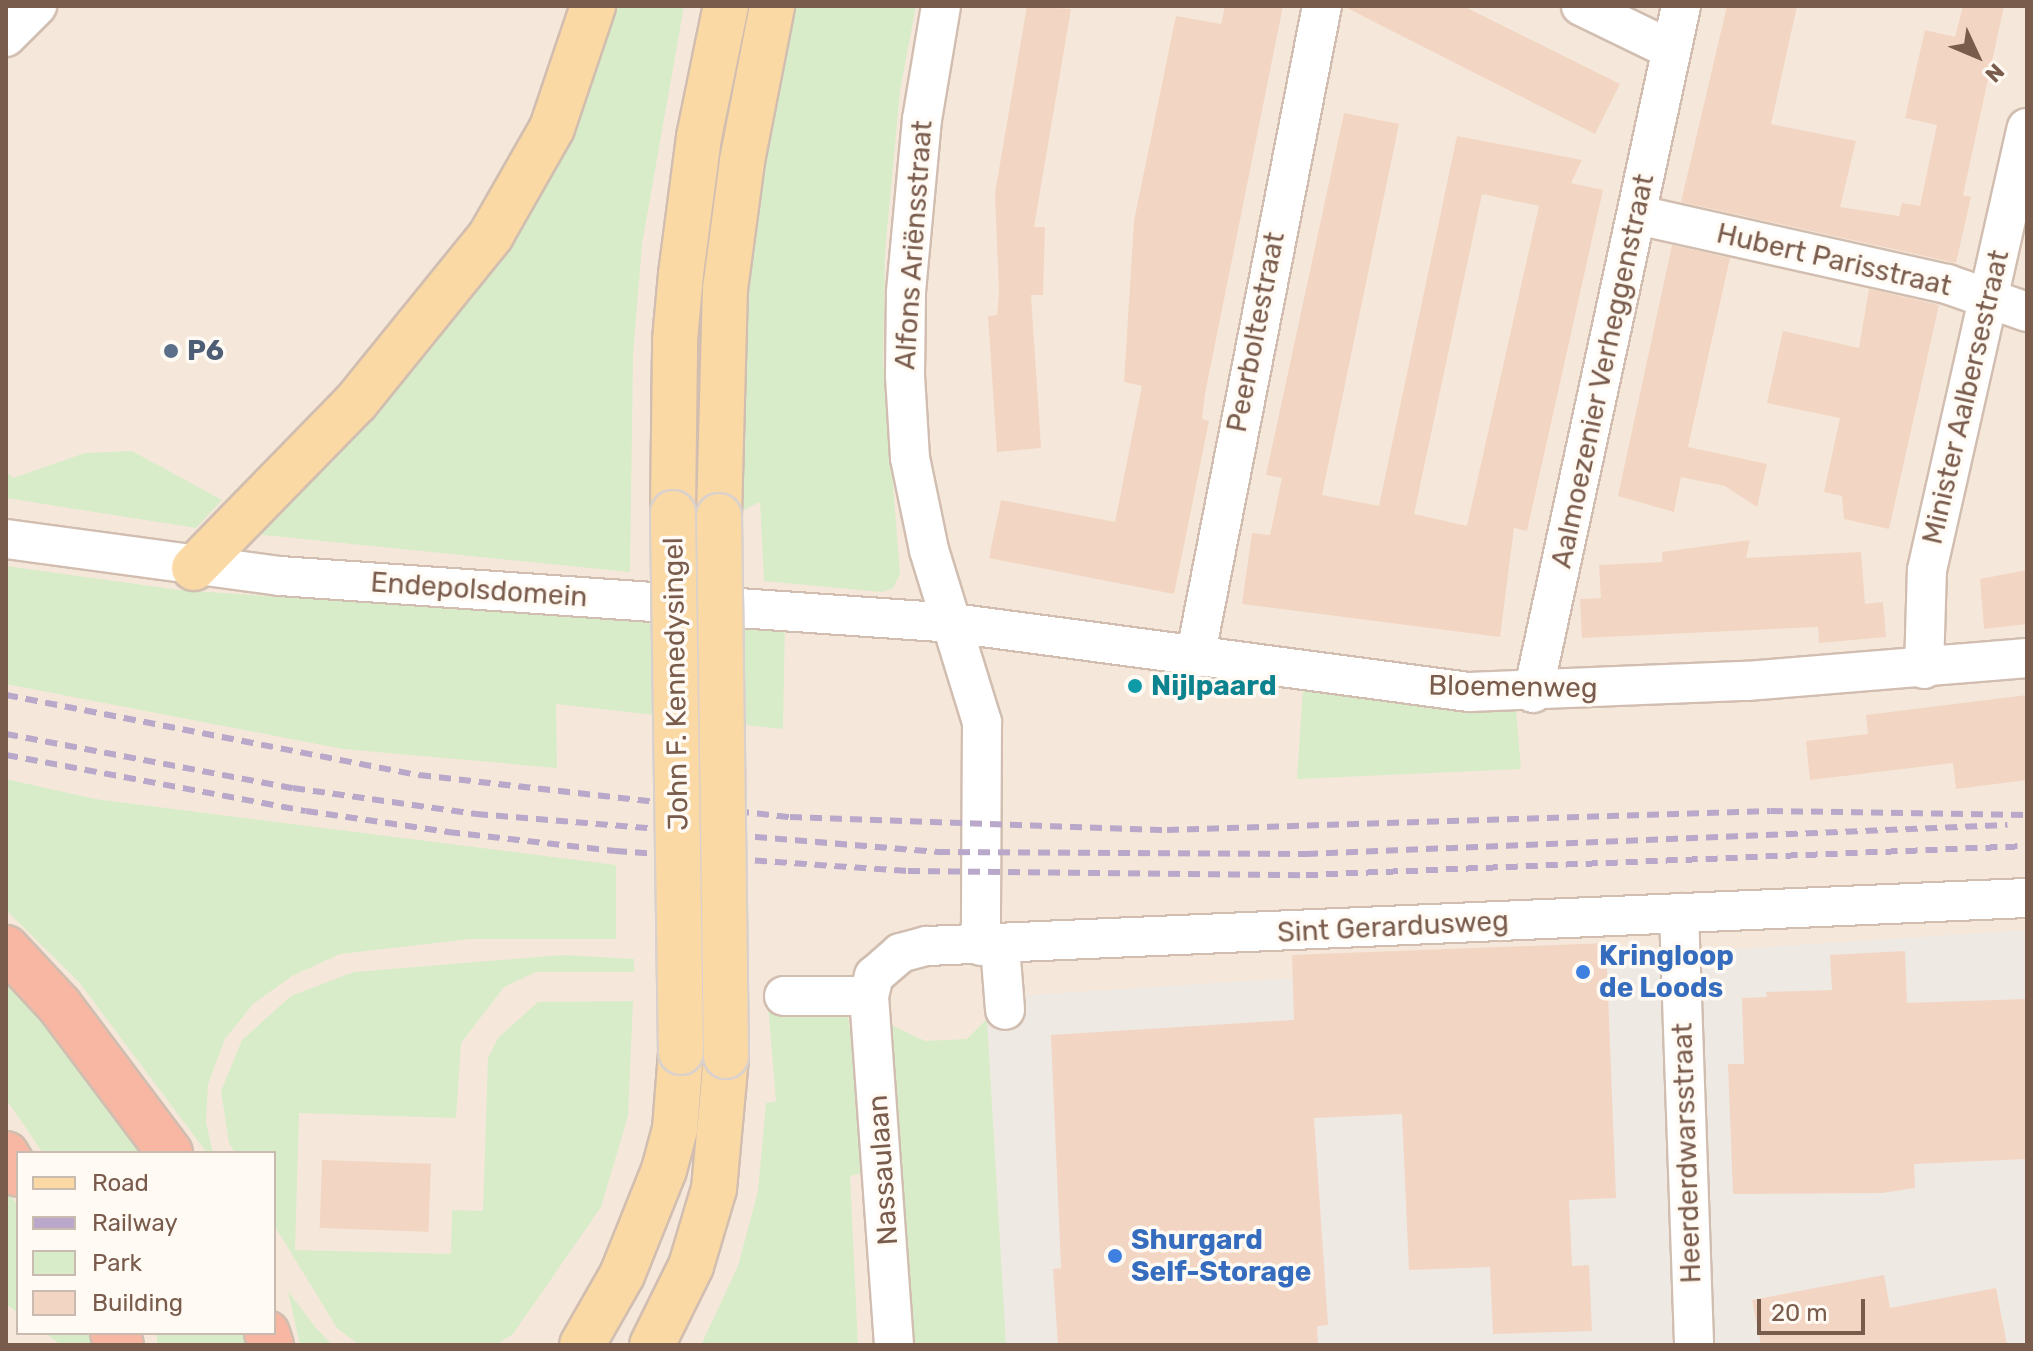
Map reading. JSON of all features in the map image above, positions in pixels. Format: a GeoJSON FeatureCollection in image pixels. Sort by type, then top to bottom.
{"type":"FeatureCollection","features":[{"type":"Feature","properties":{"kind":"highway"},"geometry":{"type":"LineString","coordinates":[[6,948],[59,1005],[168,1151]]}},
{"type":"Feature","properties":{"kind":"main road"},"geometry":{"type":"LineString","coordinates":[[194,568],[356,402],[491,235],[558,114],[593,6]]}},
{"type":"Feature","properties":{"kind":"main road","name":"John F. Kennedysingel"},"geometry":{"type":"LineString","coordinates":[[582,1345],[622,1275],[664,1170],[678,1109],[681,1052],[673,513],[680,288],[699,137],[726,6]]}},
{"type":"Feature","properties":{"kind":"main road","name":"John F. Kennedysingel"},"geometry":{"type":"LineString","coordinates":[[652,1345],[691,1266],[714,1189],[726,1056],[719,516],[725,289],[742,161],[772,6]]}},
{"type":"Feature","properties":{"kind":"street"},"geometry":{"type":"LineString","coordinates":[[6,37],[37,6]]}},
{"type":"Feature","properties":{"kind":"street","name":"Alfons Ariënsstraat"},"geometry":{"type":"LineString","coordinates":[[941,6],[922,119],[906,293],[905,376],[913,474],[929,550],[982,722],[991,946],[1005,1010]]}},
{"type":"Feature","properties":{"kind":"street","name":"Peerboltestraat"},"geometry":{"type":"LineString","coordinates":[[1195,658],[1322,6]]}},
{"type":"Feature","properties":{"kind":"street"},"geometry":{"type":"LineString","coordinates":[[1581,6],[1670,49]]}},
{"type":"Feature","properties":{"kind":"street","name":"Aalmoezenier Verheggenstraat"},"geometry":{"type":"LineString","coordinates":[[1533,693],[1681,6]]}},
{"type":"Feature","properties":{"kind":"street","name":"Minister Aalbersestraat"},"geometry":{"type":"LineString","coordinates":[[1924,669],[1927,570],[2027,128]]}},
{"type":"Feature","properties":{"kind":"street","name":"Hubert Parisstraat"},"geometry":{"type":"LineString","coordinates":[[1638,215],[1947,284],[2027,312]]}},
{"type":"Feature","properties":{"kind":"street","name":"Endepolsdomein"},"geometry":{"type":"LineString","coordinates":[[6,539],[194,568],[953,623]]}},
{"type":"Feature","properties":{"kind":"street","name":"Bloemenweg"},"geometry":{"type":"LineString","coordinates":[[953,623],[1195,658],[1469,692],[1533,693],[1924,669],[2027,658]]}},
{"type":"Feature","properties":{"kind":"street","name":"Sint Gerardusweg"},"geometry":{"type":"LineString","coordinates":[[869,996],[874,976],[900,953],[927,946],[991,946],[2027,898]]}},
{"type":"Feature","properties":{"kind":"street","name":"Heerderdwarsstraat"},"geometry":{"type":"LineString","coordinates":[[1679,913],[1694,1345]]}},
{"type":"Feature","properties":{"kind":"street"},"geometry":{"type":"LineString","coordinates":[[784,996],[869,996]]}},
{"type":"Feature","properties":{"kind":"street","name":"Nassaulaan"},"geometry":{"type":"LineString","coordinates":[[869,996],[894,1345]]}},
{"type":"Feature","properties":{"kind":"shaded area"},"geometry":{"type":"Polygon","coordinates":[[[6,6],[2027,6],[2027,1345],[6,1345],[6,6]]]}},
{"type":"Feature","properties":{"kind":"shaded area"},"geometry":{"type":"Polygon","coordinates":[[[2027,930],[2027,1345],[1006,1345],[986,998],[2027,930]]]}},
{"type":"Feature","properties":{"kind":"green space"},"geometry":{"type":"Polygon","coordinates":[[[606,6],[684,6],[642,244],[633,355],[630,572],[243,533],[352,424],[606,6]]]}},
{"type":"Feature","properties":{"kind":"green space"},"geometry":{"type":"Polygon","coordinates":[[[792,6],[916,6],[900,91],[885,252],[883,359],[900,574],[893,588],[882,592],[764,581],[760,502],[737,513],[750,233],[792,6]]]}},
{"type":"Feature","properties":{"kind":"green space"},"geometry":{"type":"Polygon","coordinates":[[[132,451],[222,500],[196,528],[6,498],[6,471],[13,478],[85,453],[132,451]]]}},
{"type":"Feature","properties":{"kind":"green space"},"geometry":{"type":"Polygon","coordinates":[[[6,566],[179,590],[530,614],[785,620],[783,729],[556,704],[557,768],[343,749],[6,684],[6,566]]]}},
{"type":"Feature","properties":{"kind":"green space"},"geometry":{"type":"Polygon","coordinates":[[[1303,688],[1516,709],[1521,769],[1297,779],[1303,688]]]}},
{"type":"Feature","properties":{"kind":"green space"},"geometry":{"type":"Polygon","coordinates":[[[6,779],[95,799],[616,865],[616,939],[470,939],[340,954],[292,976],[253,1004],[225,1039],[208,1084],[206,1123],[213,1151],[206,1151],[79,982],[6,910],[6,779]]]}},
{"type":"Feature","properties":{"kind":"green space"},"geometry":{"type":"Polygon","coordinates":[[[564,955],[634,959],[634,972],[536,972],[504,987],[461,1043],[456,1118],[299,1113],[295,1250],[451,1254],[452,1210],[483,1211],[488,1058],[498,1038],[538,1002],[633,1001],[628,1116],[601,1207],[513,1334],[496,1345],[359,1345],[337,1328],[276,1228],[276,1151],[234,1151],[229,1143],[221,1091],[242,1040],[291,996],[354,972],[564,955]]]}},
{"type":"Feature","properties":{"kind":"green space"},"geometry":{"type":"Polygon","coordinates":[[[6,973],[146,1151],[42,1151],[6,1099],[6,973]]]}},
{"type":"Feature","properties":{"kind":"green space"},"geometry":{"type":"Polygon","coordinates":[[[768,1006],[847,1010],[871,1171],[850,1176],[858,1345],[701,1345],[738,1266],[758,1191],[766,1103],[776,1101],[768,1006]]]}},
{"type":"Feature","properties":{"kind":"green space"},"geometry":{"type":"Polygon","coordinates":[[[987,1019],[1006,1345],[909,1345],[891,1025],[925,1041],[967,1039],[987,1019]]]}},
{"type":"Feature","properties":{"kind":"green space"},"geometry":{"type":"Polygon","coordinates":[[[6,1188],[16,1203],[16,1312],[6,1304],[6,1188]]]}},
{"type":"Feature","properties":{"kind":"green space"},"geometry":{"type":"Polygon","coordinates":[[[288,1291],[316,1328],[332,1345],[300,1345],[288,1291]]]}},
{"type":"Feature","properties":{"kind":"green space"},"geometry":{"type":"Polygon","coordinates":[[[48,1335],[97,1335],[104,1345],[61,1345],[48,1335]]]}},
{"type":"Feature","properties":{"kind":"green space"},"geometry":{"type":"Polygon","coordinates":[[[157,1335],[245,1335],[245,1345],[157,1345],[157,1335]]]}},
{"type":"Feature","properties":{"kind":"building"},"geometry":{"type":"Polygon","coordinates":[[[1027,6],[1071,9],[1034,227],[1045,227],[1043,295],[1031,295],[1041,448],[997,452],[988,316],[997,315],[999,292],[995,193],[1027,6]]]}},
{"type":"Feature","properties":{"kind":"building"},"geometry":{"type":"Polygon","coordinates":[[[1225,6],[1283,6],[1205,394],[1202,419],[1209,421],[1174,594],[989,558],[1001,500],[1115,522],[1142,386],[1124,382],[1134,221],[1176,16],[1221,24],[1225,6]]]}},
{"type":"Feature","properties":{"kind":"building"},"geometry":{"type":"Polygon","coordinates":[[[1343,6],[1463,6],[1620,84],[1595,134],[1343,6]]]}},
{"type":"Feature","properties":{"kind":"building"},"geometry":{"type":"Polygon","coordinates":[[[1727,6],[1797,6],[1771,124],[1856,141],[1840,207],[1899,216],[1902,203],[1920,206],[1937,125],[1905,118],[1925,30],[1955,37],[1963,6],[2004,6],[1963,195],[1971,197],[1956,263],[1681,202],[1727,6]]]}},
{"type":"Feature","properties":{"kind":"building"},"geometry":{"type":"Polygon","coordinates":[[[1344,113],[1399,124],[1322,495],[1379,506],[1457,136],[1582,160],[1571,183],[1603,190],[1527,531],[1514,528],[1500,637],[1242,604],[1252,533],[1270,535],[1282,478],[1266,475],[1344,113]],[[1482,194],[1414,514],[1467,526],[1539,206],[1482,194]]]}},
{"type":"Feature","properties":{"kind":"building"},"geometry":{"type":"Polygon","coordinates":[[[1672,245],[1730,258],[1688,447],[1767,464],[1757,507],[1725,486],[1681,477],[1674,512],[1618,496],[1672,245]]]}},
{"type":"Feature","properties":{"kind":"building"},"geometry":{"type":"Polygon","coordinates":[[[1869,289],[1939,305],[1889,529],[1844,519],[1842,496],[1824,492],[1840,418],[1767,403],[1783,331],[1859,348],[1869,289]]]}},
{"type":"Feature","properties":{"kind":"building"},"geometry":{"type":"Polygon","coordinates":[[[1750,540],[1746,558],[1861,552],[1865,604],[1883,602],[1886,637],[1819,643],[1818,627],[1582,638],[1580,599],[1601,598],[1599,565],[1662,562],[1662,552],[1750,540]]]}},
{"type":"Feature","properties":{"kind":"building"},"geometry":{"type":"Polygon","coordinates":[[[2027,570],[2027,624],[1984,629],[1980,579],[2027,570]]]}},
{"type":"Feature","properties":{"kind":"building"},"geometry":{"type":"Polygon","coordinates":[[[2027,695],[2027,780],[1956,789],[1953,763],[1810,780],[1806,741],[1868,734],[1866,715],[2027,695]]]}},
{"type":"Feature","properties":{"kind":"building"},"geometry":{"type":"Polygon","coordinates":[[[1606,943],[1616,1198],[1569,1200],[1572,1266],[1589,1265],[1592,1331],[1493,1334],[1490,1267],[1409,1270],[1402,1114],[1314,1118],[1328,1325],[1317,1326],[1318,1345],[1058,1345],[1053,1269],[1061,1268],[1051,1035],[1294,1020],[1292,955],[1606,943]]]}},
{"type":"Feature","properties":{"kind":"building"},"geometry":{"type":"Polygon","coordinates":[[[1905,951],[1907,1003],[2027,999],[2027,1159],[1914,1164],[1915,1188],[1882,1193],[1733,1194],[1728,1064],[1744,1064],[1742,998],[1767,997],[1766,992],[1832,990],[1830,955],[1905,951]]]}},
{"type":"Feature","properties":{"kind":"building"},"geometry":{"type":"Polygon","coordinates":[[[322,1160],[431,1164],[429,1232],[320,1228],[322,1160]]]}},
{"type":"Feature","properties":{"kind":"building"},"geometry":{"type":"Polygon","coordinates":[[[1884,1275],[1890,1308],[1996,1288],[2007,1345],[1761,1345],[1752,1300],[1884,1275]]]}},
{"type":"Feature","properties":{"kind":"railway"},"geometry":{"type":"LineString","coordinates":[[6,695],[419,775],[790,817],[1167,830],[1771,811],[2027,815]]}},
{"type":"Feature","properties":{"kind":"railway"},"geometry":{"type":"LineString","coordinates":[[6,734],[293,788],[476,814],[938,852],[1306,854],[2007,825]]}},
{"type":"Feature","properties":{"kind":"railway"},"geometry":{"type":"LineString","coordinates":[[6,755],[306,811],[448,832],[615,851],[908,871],[1306,875],[2027,846]]}},
{"type":"Feature","properties":{"kind":"place","name":"P6"},"geometry":{"type":"Point","coordinates":[171,351]}},
{"type":"Feature","properties":{"kind":"place","name":"Nijlpaard"},"geometry":{"type":"Point","coordinates":[1135,686]}},
{"type":"Feature","properties":{"kind":"place","name":"Kringloop de Loods"},"geometry":{"type":"Point","coordinates":[1583,972]}},
{"type":"Feature","properties":{"kind":"place","name":"Shurgard Self-Storage"},"geometry":{"type":"Point","coordinates":[1115,1256]}}]}
